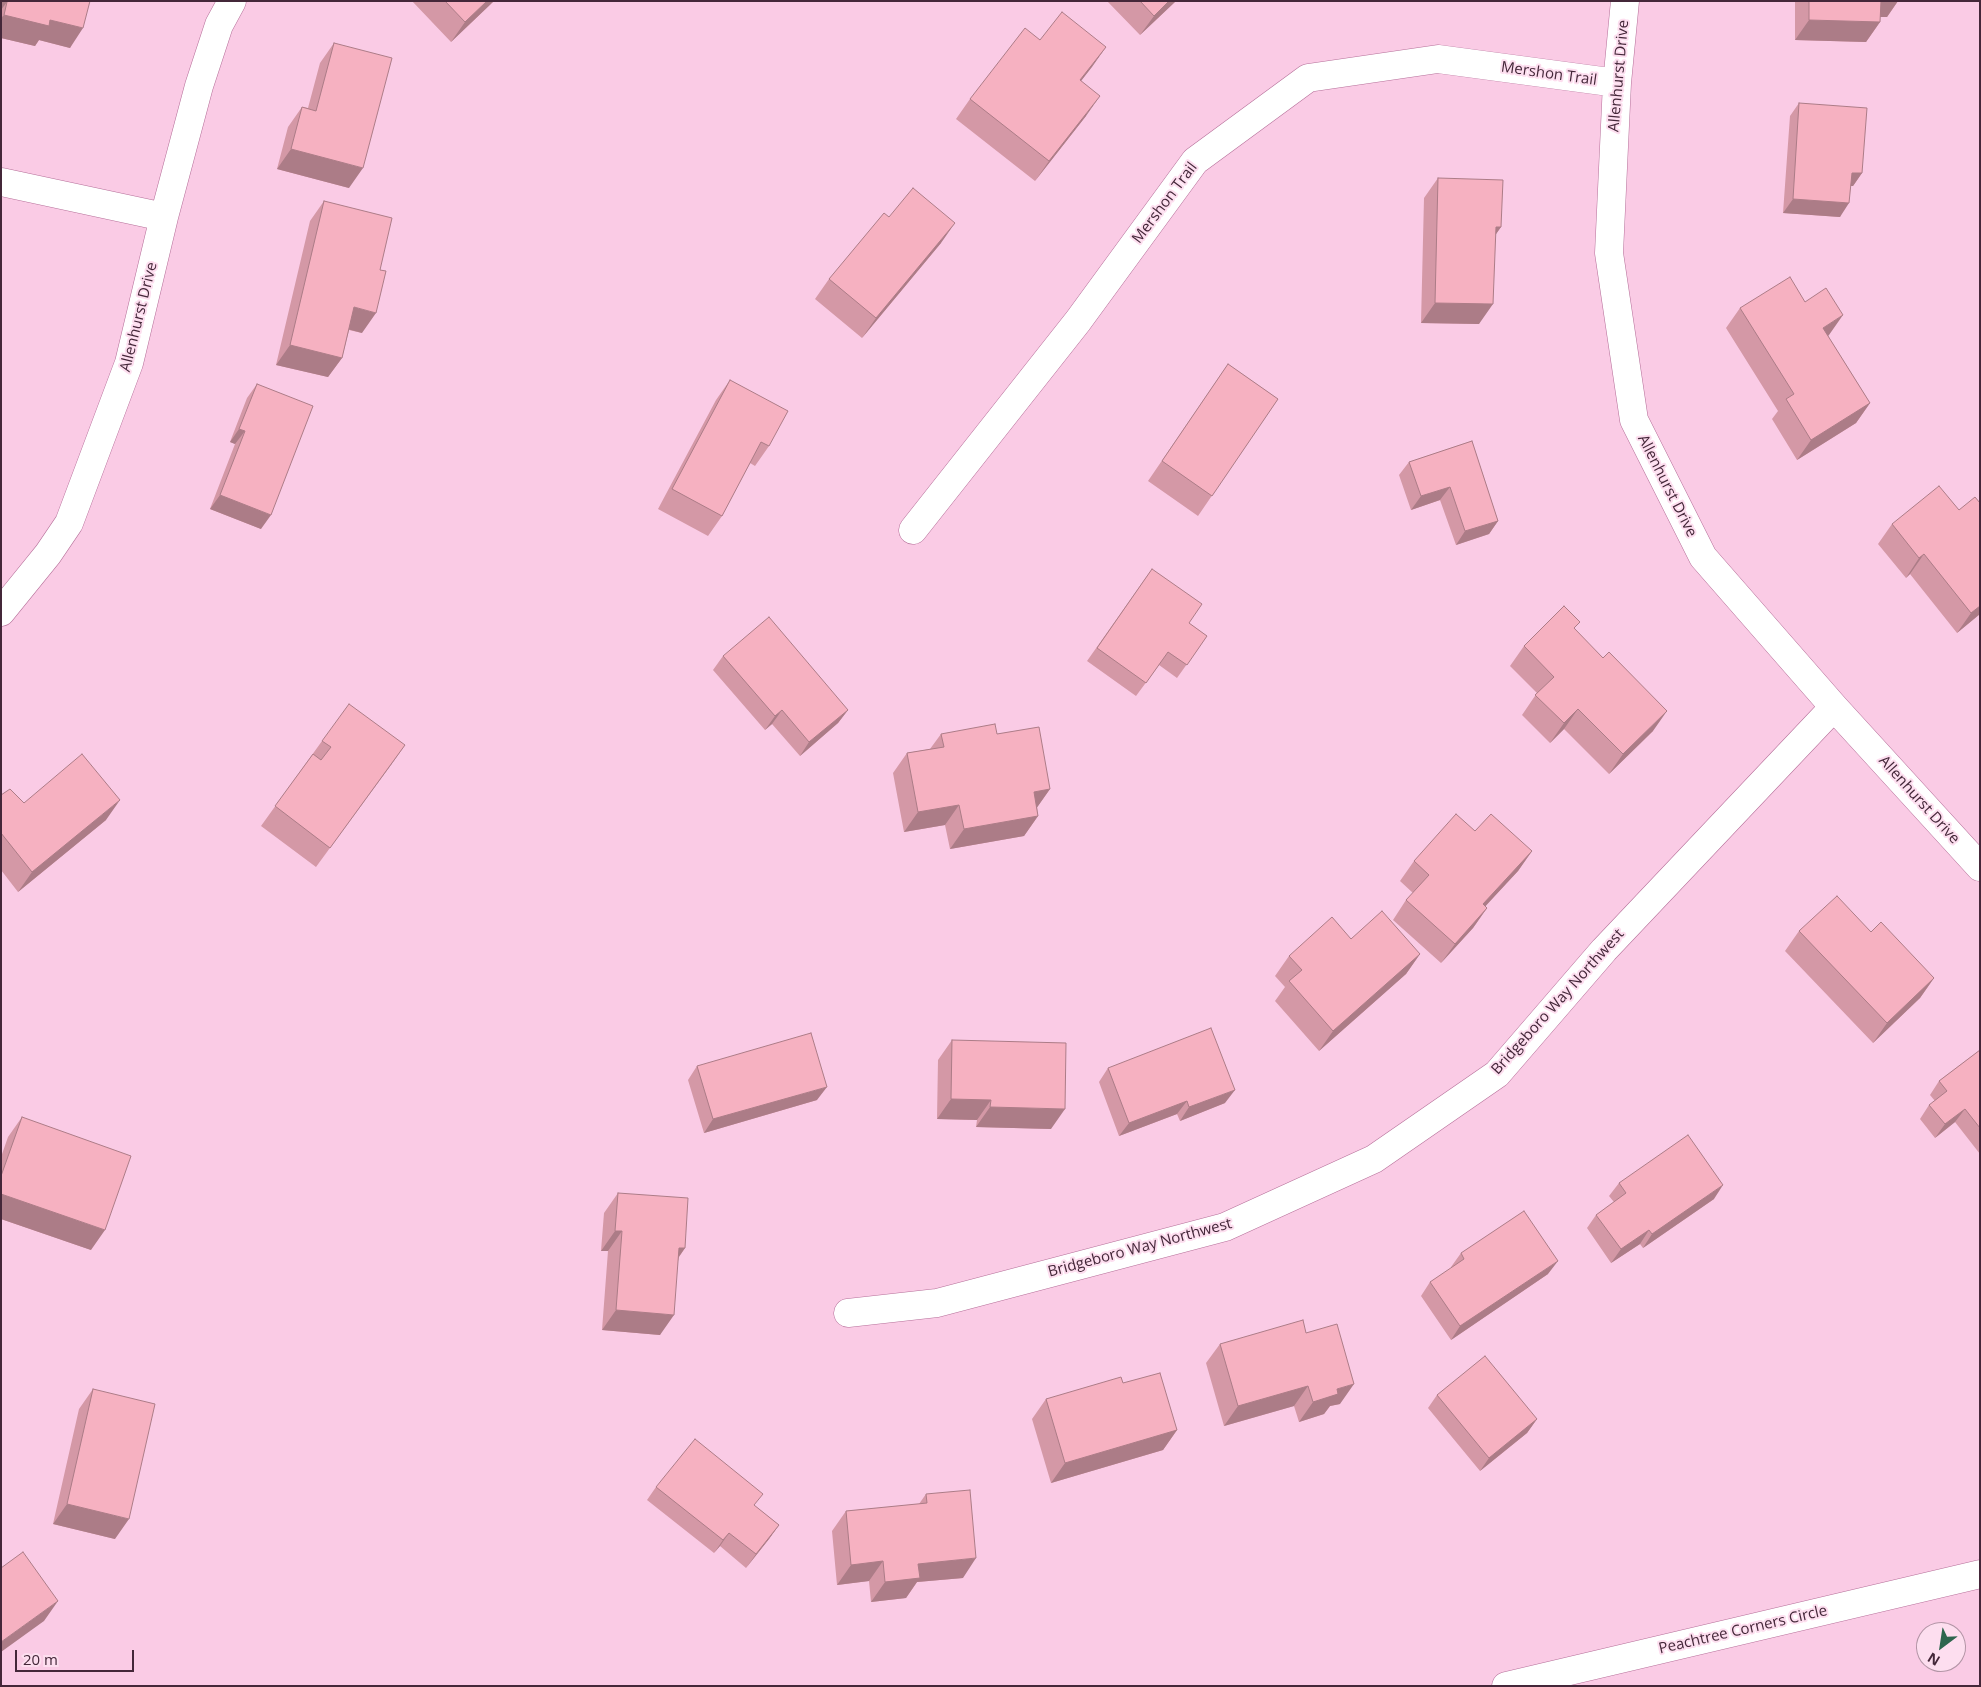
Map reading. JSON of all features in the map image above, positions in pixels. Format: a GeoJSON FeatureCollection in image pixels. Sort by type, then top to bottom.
{"type":"FeatureCollection","features":[{"type":"Feature","properties":{"kind":"street","name":"Allenhurst Drive"},"geometry":{"type":"LineString","coordinates":[[1,612],[48,554],[69,523],[129,363],[164,217],[199,86],[219,25],[232,1]]}},
{"type":"Feature","properties":{"kind":"street","name":"Allenhurst Drive"},"geometry":{"type":"LineString","coordinates":[[1626,1],[1617,83],[1609,253],[1634,420],[1703,557],[1834,707],[1980,867]]}},
{"type":"Feature","properties":{"kind":"street","name":"Mershon Trail"},"geometry":{"type":"LineString","coordinates":[[913,530],[1078,321],[1195,161],[1308,78],[1438,59],[1617,83]]}},
{"type":"Feature","properties":{"kind":"street"},"geometry":{"type":"LineString","coordinates":[[1,182],[164,217]]}},
{"type":"Feature","properties":{"kind":"street","name":"Bridgeboro Way Northwest"},"geometry":{"type":"LineString","coordinates":[[848,1314],[936,1303],[1225,1227],[1374,1159],[1497,1074],[1604,950],[1834,707]]}},
{"type":"Feature","properties":{"kind":"street","name":"Peachtree Corners Circle"},"geometry":{"type":"LineString","coordinates":[[1506,1686],[1980,1574]]}},
{"type":"Feature","properties":{"kind":"building"},"geometry":{"type":"Polygon","coordinates":[[[3,1],[90,1],[83,28],[50,20],[49,26],[4,15],[7,2],[3,1]]]}},
{"type":"Feature","properties":{"kind":"building"},"geometry":{"type":"Polygon","coordinates":[[[445,1],[487,1],[465,22],[445,1]]]}},
{"type":"Feature","properties":{"kind":"building"},"geometry":{"type":"Polygon","coordinates":[[[1140,1],[1169,1],[1154,16],[1140,1]]]}},
{"type":"Feature","properties":{"kind":"building"},"geometry":{"type":"Polygon","coordinates":[[[1809,1],[1881,1],[1880,22],[1809,20],[1809,1]]]}},
{"type":"Feature","properties":{"kind":"building"},"geometry":{"type":"Polygon","coordinates":[[[1062,12],[1106,47],[1080,80],[1100,96],[1049,161],[970,99],[1025,28],[1040,40],[1062,12]]]}},
{"type":"Feature","properties":{"kind":"building"},"geometry":{"type":"Polygon","coordinates":[[[334,43],[392,58],[363,168],[291,149],[302,107],[316,111],[334,43]]]}},
{"type":"Feature","properties":{"kind":"building"},"geometry":{"type":"Polygon","coordinates":[[[1799,103],[1867,108],[1862,173],[1852,173],[1849,203],[1793,199],[1799,103]]]}},
{"type":"Feature","properties":{"kind":"building"},"geometry":{"type":"Polygon","coordinates":[[[1438,178],[1503,180],[1501,227],[1496,227],[1493,304],[1435,303],[1438,178]]]}},
{"type":"Feature","properties":{"kind":"building"},"geometry":{"type":"Polygon","coordinates":[[[913,188],[955,223],[876,318],[829,279],[884,213],[889,217],[913,188]]]}},
{"type":"Feature","properties":{"kind":"building"},"geometry":{"type":"Polygon","coordinates":[[[324,201],[392,218],[380,270],[386,271],[376,313],[354,307],[342,358],[290,345],[324,201]]]}},
{"type":"Feature","properties":{"kind":"building"},"geometry":{"type":"Polygon","coordinates":[[[1790,277],[1805,302],[1826,288],[1843,315],[1823,328],[1870,403],[1811,440],[1786,399],[1794,394],[1740,308],[1790,277]]]}},
{"type":"Feature","properties":{"kind":"building"},"geometry":{"type":"Polygon","coordinates":[[[1228,364],[1278,399],[1212,496],[1162,461],[1228,364]]]}},
{"type":"Feature","properties":{"kind":"building"},"geometry":{"type":"Polygon","coordinates":[[[730,380],[788,411],[769,446],[761,442],[722,516],[672,489],[730,380]]]}},
{"type":"Feature","properties":{"kind":"building"},"geometry":{"type":"Polygon","coordinates":[[[257,384],[313,406],[271,515],[220,495],[245,431],[239,429],[257,384]]]}},
{"type":"Feature","properties":{"kind":"building"},"geometry":{"type":"Polygon","coordinates":[[[1472,441],[1498,521],[1465,531],[1450,487],[1421,496],[1409,462],[1472,441]]]}},
{"type":"Feature","properties":{"kind":"building"},"geometry":{"type":"Polygon","coordinates":[[[1939,486],[1959,510],[1975,497],[1980,503],[1980,606],[1971,613],[1924,554],[1919,558],[1892,524],[1939,486]]]}},
{"type":"Feature","properties":{"kind":"building"},"geometry":{"type":"Polygon","coordinates":[[[1152,569],[1202,604],[1189,623],[1207,636],[1187,665],[1168,652],[1146,683],[1097,648],[1152,569]]]}},
{"type":"Feature","properties":{"kind":"building"},"geometry":{"type":"Polygon","coordinates":[[[1564,606],[1580,622],[1574,628],[1603,658],[1609,652],[1667,711],[1623,754],[1578,709],[1564,723],[1535,695],[1554,677],[1524,646],[1564,606]]]}},
{"type":"Feature","properties":{"kind":"building"},"geometry":{"type":"Polygon","coordinates":[[[769,617],[848,710],[809,742],[782,710],[775,716],[723,656],[769,617]]]}},
{"type":"Feature","properties":{"kind":"building"},"geometry":{"type":"Polygon","coordinates":[[[349,704],[405,745],[330,848],[275,806],[313,754],[321,760],[331,747],[322,741],[349,704]]]}},
{"type":"Feature","properties":{"kind":"building"},"geometry":{"type":"Polygon","coordinates":[[[995,724],[997,734],[1039,727],[1050,789],[1034,792],[1038,816],[964,829],[959,805],[918,812],[907,753],[944,747],[941,734],[995,724]]]}},
{"type":"Feature","properties":{"kind":"building"},"geometry":{"type":"Polygon","coordinates":[[[82,754],[120,800],[32,872],[1,833],[1,795],[10,789],[24,803],[82,754]]]}},
{"type":"Feature","properties":{"kind":"building"},"geometry":{"type":"Polygon","coordinates":[[[1456,814],[1475,831],[1491,814],[1532,851],[1483,904],[1487,908],[1455,944],[1406,900],[1429,875],[1414,861],[1456,814]]]}},
{"type":"Feature","properties":{"kind":"building"},"geometry":{"type":"Polygon","coordinates":[[[1837,896],[1871,932],[1881,922],[1934,978],[1887,1023],[1799,931],[1837,896]]]}},
{"type":"Feature","properties":{"kind":"building"},"geometry":{"type":"Polygon","coordinates":[[[1382,911],[1420,954],[1333,1031],[1289,981],[1302,970],[1289,956],[1332,917],[1351,939],[1382,911]]]}},
{"type":"Feature","properties":{"kind":"building"},"geometry":{"type":"Polygon","coordinates":[[[1211,1028],[1235,1090],[1189,1107],[1187,1101],[1129,1123],[1108,1068],[1211,1028]]]}},
{"type":"Feature","properties":{"kind":"building"},"geometry":{"type":"Polygon","coordinates":[[[811,1033],[827,1087],[713,1119],[697,1066],[811,1033]]]}},
{"type":"Feature","properties":{"kind":"building"},"geometry":{"type":"Polygon","coordinates":[[[952,1040],[1066,1043],[1065,1109],[990,1107],[991,1100],[951,1099],[952,1040]]]}},
{"type":"Feature","properties":{"kind":"building"},"geometry":{"type":"Polygon","coordinates":[[[1980,1050],[1980,1128],[1965,1109],[1945,1124],[1929,1105],[1947,1091],[1939,1081],[1980,1050]]]}},
{"type":"Feature","properties":{"kind":"building"},"geometry":{"type":"Polygon","coordinates":[[[22,1117],[131,1156],[105,1230],[1,1194],[1,1176],[22,1117]]]}},
{"type":"Feature","properties":{"kind":"building"},"geometry":{"type":"Polygon","coordinates":[[[1688,1135],[1723,1185],[1652,1234],[1649,1230],[1621,1249],[1596,1215],[1626,1193],[1619,1183],[1688,1135]]]}},
{"type":"Feature","properties":{"kind":"building"},"geometry":{"type":"Polygon","coordinates":[[[618,1193],[688,1198],[685,1248],[679,1248],[674,1315],[616,1310],[622,1231],[615,1231],[618,1193]]]}},
{"type":"Feature","properties":{"kind":"building"},"geometry":{"type":"Polygon","coordinates":[[[1524,1211],[1558,1261],[1460,1326],[1430,1282],[1464,1259],[1461,1253],[1524,1211]]]}},
{"type":"Feature","properties":{"kind":"building"},"geometry":{"type":"Polygon","coordinates":[[[1303,1320],[1306,1333],[1337,1324],[1354,1384],[1337,1389],[1338,1394],[1313,1402],[1308,1386],[1238,1406],[1220,1344],[1303,1320]]]}},
{"type":"Feature","properties":{"kind":"building"},"geometry":{"type":"Polygon","coordinates":[[[1485,1356],[1537,1419],[1489,1458],[1437,1395],[1485,1356]]]}},
{"type":"Feature","properties":{"kind":"building"},"geometry":{"type":"Polygon","coordinates":[[[1160,1373],[1177,1430],[1065,1463],[1046,1399],[1121,1377],[1123,1383],[1160,1373]]]}},
{"type":"Feature","properties":{"kind":"building"},"geometry":{"type":"Polygon","coordinates":[[[93,1389],[155,1404],[129,1519],[67,1504],[93,1389]]]}},
{"type":"Feature","properties":{"kind":"building"},"geometry":{"type":"Polygon","coordinates":[[[695,1439],[763,1494],[754,1505],[779,1525],[756,1554],[729,1533],[723,1540],[656,1487],[695,1439]]]}},
{"type":"Feature","properties":{"kind":"building"},"geometry":{"type":"Polygon","coordinates":[[[970,1490],[976,1558],[918,1564],[920,1578],[885,1582],[883,1561],[851,1565],[846,1511],[927,1503],[926,1494],[970,1490]]]}},
{"type":"Feature","properties":{"kind":"building"},"geometry":{"type":"Polygon","coordinates":[[[23,1552],[58,1601],[1,1642],[1,1568],[23,1552]]]}}]}
